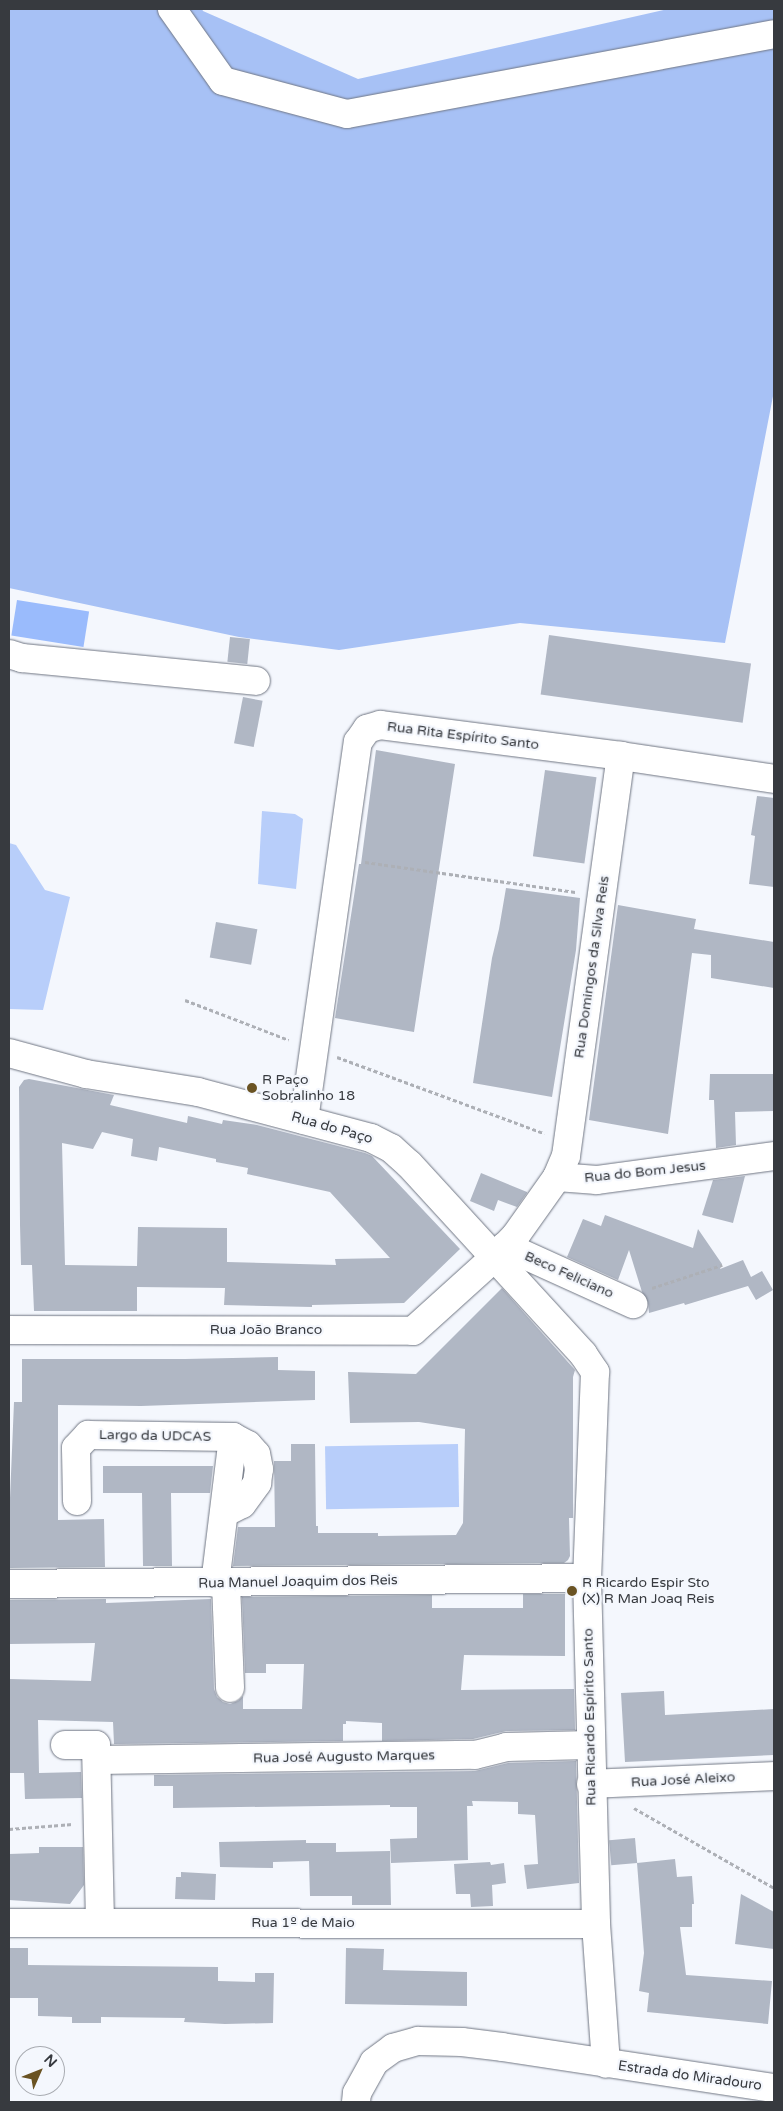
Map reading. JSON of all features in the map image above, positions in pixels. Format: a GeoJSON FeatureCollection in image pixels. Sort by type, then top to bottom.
{"type":"FeatureCollection","features":[{"type":"Feature","properties":{"kind":"street"},"geometry":{"type":"LineString","coordinates":[[172,9],[223,81],[347,114],[774,34]]}},
{"type":"Feature","properties":{"kind":"street"},"geometry":{"type":"LineString","coordinates":[[9,654],[22,658],[256,681]]}},
{"type":"Feature","properties":{"kind":"street","name":"Rua Rita Espírito Santo"},"geometry":{"type":"LineString","coordinates":[[304,1120],[358,742],[367,729],[380,725],[622,756],[774,779]]}},
{"type":"Feature","properties":{"kind":"street","name":"Rua Domingos da Silva Reis"},"geometry":{"type":"LineString","coordinates":[[557,1177],[568,1142],[622,756]]}},
{"type":"Feature","properties":{"kind":"street","name":"Rua do Paço"},"geometry":{"type":"LineString","coordinates":[[9,1053],[86,1074],[198,1092],[371,1138],[392,1148],[500,1251]]}},
{"type":"Feature","properties":{"kind":"street","name":"Rua do Bom Jesus"},"geometry":{"type":"LineString","coordinates":[[557,1177],[597,1180],[774,1156]]}},
{"type":"Feature","properties":{"kind":"street"},"geometry":{"type":"LineString","coordinates":[[500,1251],[516,1235],[557,1177]]}},
{"type":"Feature","properties":{"kind":"street","name":"Beco Feliciano"},"geometry":{"type":"LineString","coordinates":[[500,1251],[633,1304]]}},
{"type":"Feature","properties":{"kind":"street","name":"Rua João Branco"},"geometry":{"type":"LineString","coordinates":[[9,1330],[413,1331],[500,1251]]}},
{"type":"Feature","properties":{"kind":"street","name":"Rua Ricardo Espírito Santo"},"geometry":{"type":"LineString","coordinates":[[500,1251],[583,1354],[595,1372],[596,1397],[587,1578],[596,1924],[606,2064]]}},
{"type":"Feature","properties":{"kind":"street","name":"Largo da UDCAS"},"geometry":{"type":"LineString","coordinates":[[77,1501],[76,1448],[88,1435],[232,1437],[248,1445],[256,1454],[259,1469],[257,1483],[242,1504],[224,1513],[220,1583],[230,1688]]}},
{"type":"Feature","properties":{"kind":"street","name":"Rua Manuel Joaquim dos Reis"},"geometry":{"type":"LineString","coordinates":[[9,1584],[587,1578]]}},
{"type":"Feature","properties":{"kind":"street"},"geometry":{"type":"LineString","coordinates":[[65,1745],[96,1745],[100,1923]]}},
{"type":"Feature","properties":{"kind":"street","name":"Rua José Augusto Marques"},"geometry":{"type":"LineString","coordinates":[[97,1760],[475,1755],[506,1747],[590,1745]]}},
{"type":"Feature","properties":{"kind":"street","name":"Rua José Aleixo"},"geometry":{"type":"LineString","coordinates":[[592,1784],[774,1776]]}},
{"type":"Feature","properties":{"kind":"street","name":"Rua 1º de Maio"},"geometry":{"type":"LineString","coordinates":[[9,1923],[596,1924]]}},
{"type":"Feature","properties":{"kind":"street","name":"Estrada do Miradouro"},"geometry":{"type":"LineString","coordinates":[[356,2102],[357,2093],[374,2062],[392,2048],[418,2041],[462,2042],[774,2088]]}},
{"type":"Feature","properties":{"kind":"path"},"geometry":{"type":"LineString","coordinates":[[342,859],[602,895]]}},
{"type":"Feature","properties":{"kind":"path"},"geometry":{"type":"LineString","coordinates":[[185,1000],[292,1041]]}},
{"type":"Feature","properties":{"kind":"path"},"geometry":{"type":"LineString","coordinates":[[336,1057],[549,1135]]}},
{"type":"Feature","properties":{"kind":"path"},"geometry":{"type":"LineString","coordinates":[[633,1304],[645,1290],[680,1281],[722,1265]]}},
{"type":"Feature","properties":{"kind":"path"},"geometry":{"type":"LineString","coordinates":[[633,1808],[774,1888]]}},
{"type":"Feature","properties":{"kind":"path"},"geometry":{"type":"LineString","coordinates":[[9,1829],[21,1830],[61,1824],[98,1825]]}},
{"type":"Feature","properties":{"kind":"shaded area"},"geometry":{"type":"Polygon","coordinates":[[[9,9],[202,9],[358,79],[668,9],[774,9],[774,391],[725,643],[520,623],[339,650],[239,637],[9,588],[9,9]]]}},
{"type":"Feature","properties":{"kind":"shaded area"},"geometry":{"type":"Polygon","coordinates":[[[17,600],[89,611],[83,647],[11,636],[17,600]]]}},
{"type":"Feature","properties":{"kind":"shaded area"},"geometry":{"type":"Polygon","coordinates":[[[262,811],[295,814],[303,819],[296,889],[258,884],[262,811]]]}},
{"type":"Feature","properties":{"kind":"shaded area"},"geometry":{"type":"Polygon","coordinates":[[[9,843],[16,845],[45,890],[70,897],[43,1010],[9,1009],[9,843]]]}},
{"type":"Feature","properties":{"kind":"shaded area"},"geometry":{"type":"Polygon","coordinates":[[[458,1444],[459,1507],[326,1509],[325,1446],[458,1444]]]}},
{"type":"Feature","properties":{"kind":"building"},"geometry":{"type":"Polygon","coordinates":[[[549,635],[751,663],[743,723],[541,694],[549,635]]]}},
{"type":"Feature","properties":{"kind":"building"},"geometry":{"type":"Polygon","coordinates":[[[230,637],[250,639],[247,664],[227,662],[230,637]]]}},
{"type":"Feature","properties":{"kind":"building"},"geometry":{"type":"Polygon","coordinates":[[[243,697],[263,701],[254,747],[234,743],[243,697]]]}},
{"type":"Feature","properties":{"kind":"building"},"geometry":{"type":"Polygon","coordinates":[[[376,750],[455,764],[414,1032],[335,1018],[359,864],[361,864],[376,750]]]}},
{"type":"Feature","properties":{"kind":"building"},"geometry":{"type":"Polygon","coordinates":[[[545,770],[596,777],[584,863],[533,856],[545,770]]]}},
{"type":"Feature","properties":{"kind":"building"},"geometry":{"type":"Polygon","coordinates":[[[757,796],[774,798],[774,887],[749,884],[755,836],[751,835],[757,796]]]}},
{"type":"Feature","properties":{"kind":"building"},"geometry":{"type":"Polygon","coordinates":[[[506,888],[580,898],[576,950],[552,1097],[473,1083],[492,958],[506,888]]]}},
{"type":"Feature","properties":{"kind":"building"},"geometry":{"type":"Polygon","coordinates":[[[618,905],[696,919],[694,929],[774,942],[774,988],[711,978],[711,955],[692,953],[668,1134],[589,1120],[618,905]]]}},
{"type":"Feature","properties":{"kind":"building"},"geometry":{"type":"Polygon","coordinates":[[[216,922],[257,929],[251,965],[210,957],[216,922]]]}},
{"type":"Feature","properties":{"kind":"building"},"geometry":{"type":"Polygon","coordinates":[[[710,1074],[774,1074],[774,1111],[735,1112],[736,1145],[716,1148],[714,1100],[709,1100],[710,1074]]]}},
{"type":"Feature","properties":{"kind":"building"},"geometry":{"type":"Polygon","coordinates":[[[29,1079],[114,1095],[110,1105],[187,1123],[188,1116],[222,1124],[223,1120],[257,1125],[365,1153],[372,1156],[460,1249],[404,1303],[312,1305],[312,1307],[224,1305],[225,1288],[137,1287],[137,1311],[34,1311],[32,1265],[21,1265],[19,1087],[24,1080],[29,1079]],[[102,1132],[93,1149],[62,1143],[65,1265],[137,1266],[138,1227],[227,1228],[227,1262],[336,1265],[335,1259],[390,1258],[330,1192],[247,1174],[248,1168],[216,1162],[216,1159],[159,1147],[157,1161],[131,1156],[133,1139],[102,1132]]]}},
{"type":"Feature","properties":{"kind":"building"},"geometry":{"type":"Polygon","coordinates":[[[481,1173],[527,1193],[517,1207],[498,1200],[494,1211],[470,1201],[481,1173]]]}},
{"type":"Feature","properties":{"kind":"building"},"geometry":{"type":"Polygon","coordinates":[[[745,1176],[733,1223],[702,1215],[713,1180],[745,1176]]]}},
{"type":"Feature","properties":{"kind":"building"},"geometry":{"type":"Polygon","coordinates":[[[605,1215],[693,1248],[698,1229],[722,1264],[720,1269],[743,1260],[751,1277],[762,1271],[773,1290],[756,1300],[748,1286],[685,1305],[684,1303],[649,1313],[648,1302],[642,1292],[629,1250],[618,1280],[567,1257],[583,1219],[601,1226],[605,1215]]]}},
{"type":"Feature","properties":{"kind":"building"},"geometry":{"type":"Polygon","coordinates":[[[502,1288],[575,1370],[573,1377],[573,1518],[569,1518],[570,1556],[568,1560],[564,1563],[233,1566],[238,1527],[275,1527],[274,1461],[291,1461],[291,1444],[315,1444],[316,1526],[318,1526],[318,1533],[378,1533],[378,1536],[456,1535],[463,1523],[465,1429],[419,1422],[350,1423],[348,1372],[416,1374],[502,1288]]]}},
{"type":"Feature","properties":{"kind":"building"},"geometry":{"type":"Polygon","coordinates":[[[278,1357],[278,1370],[315,1371],[315,1400],[141,1406],[58,1405],[58,1520],[104,1519],[105,1567],[10,1568],[9,1522],[14,1402],[22,1402],[22,1359],[278,1357]]]}},
{"type":"Feature","properties":{"kind":"building"},"geometry":{"type":"Polygon","coordinates":[[[103,1466],[213,1466],[210,1493],[171,1493],[172,1566],[143,1566],[142,1493],[103,1493],[103,1466]]]}},
{"type":"Feature","properties":{"kind":"building"},"geometry":{"type":"Polygon","coordinates":[[[523,1594],[565,1594],[565,1656],[464,1655],[461,1690],[574,1689],[575,1730],[506,1731],[473,1739],[382,1741],[382,1723],[346,1721],[346,1724],[343,1724],[343,1741],[114,1744],[113,1722],[38,1720],[39,1773],[81,1772],[82,1798],[25,1799],[24,1773],[9,1773],[9,1679],[91,1681],[95,1643],[9,1644],[9,1600],[106,1599],[106,1603],[211,1599],[214,1689],[217,1697],[223,1702],[230,1704],[238,1701],[243,1696],[243,1709],[302,1709],[304,1664],[266,1664],[266,1673],[245,1673],[242,1597],[432,1595],[432,1608],[523,1608],[523,1594]]]}},
{"type":"Feature","properties":{"kind":"building"},"geometry":{"type":"Polygon","coordinates":[[[664,1691],[665,1715],[774,1709],[774,1755],[625,1762],[621,1693],[664,1691]]]}},
{"type":"Feature","properties":{"kind":"building"},"geometry":{"type":"Polygon","coordinates":[[[576,1761],[579,1883],[527,1889],[524,1865],[538,1864],[535,1815],[518,1814],[518,1802],[472,1801],[473,1806],[467,1806],[468,1860],[391,1863],[390,1839],[417,1838],[417,1807],[390,1807],[390,1805],[173,1808],[173,1786],[154,1786],[154,1775],[475,1771],[508,1763],[576,1761]]]}},
{"type":"Feature","properties":{"kind":"building"},"geometry":{"type":"Polygon","coordinates":[[[635,1838],[637,1863],[611,1865],[609,1840],[635,1838]]]}},
{"type":"Feature","properties":{"kind":"building"},"geometry":{"type":"Polygon","coordinates":[[[306,1840],[306,1843],[336,1843],[336,1852],[390,1851],[391,1905],[352,1905],[352,1896],[310,1896],[309,1861],[273,1862],[273,1868],[220,1867],[219,1842],[306,1840]]]}},
{"type":"Feature","properties":{"kind":"building"},"geometry":{"type":"Polygon","coordinates":[[[39,1847],[83,1847],[84,1885],[70,1904],[9,1900],[9,1854],[39,1853],[39,1847]]]}},
{"type":"Feature","properties":{"kind":"building"},"geometry":{"type":"Polygon","coordinates":[[[675,1859],[677,1877],[692,1876],[694,1904],[692,1904],[692,1927],[680,1927],[686,1975],[772,1981],[768,2024],[647,2012],[649,1993],[639,1991],[644,1953],[637,1863],[675,1859]]]}},
{"type":"Feature","properties":{"kind":"building"},"geometry":{"type":"Polygon","coordinates":[[[490,1862],[491,1865],[504,1863],[506,1883],[492,1885],[493,1906],[471,1907],[470,1894],[456,1894],[454,1864],[490,1862]]]}},
{"type":"Feature","properties":{"kind":"building"},"geometry":{"type":"Polygon","coordinates":[[[181,1872],[216,1874],[215,1900],[175,1899],[176,1877],[181,1877],[181,1872]]]}},
{"type":"Feature","properties":{"kind":"building"},"geometry":{"type":"Polygon","coordinates":[[[741,1894],[774,1912],[774,1949],[735,1944],[741,1894]]]}},
{"type":"Feature","properties":{"kind":"building"},"geometry":{"type":"Polygon","coordinates":[[[9,1948],[28,1948],[28,1965],[218,1967],[218,1981],[255,1982],[255,1973],[274,1973],[273,2023],[225,2024],[184,2022],[185,2018],[101,2017],[101,2023],[72,2023],[72,2017],[38,2016],[38,1998],[9,1998],[9,1948]]]}},
{"type":"Feature","properties":{"kind":"building"},"geometry":{"type":"Polygon","coordinates":[[[346,1948],[384,1949],[383,1970],[467,1972],[467,2006],[345,2004],[346,1948]]]}},
{"type":"Feature","properties":{"kind":"place","name":"R Paço Sobralinho 18"},"geometry":{"type":"Point","coordinates":[252,1088]}},
{"type":"Feature","properties":{"kind":"place","name":"R Ricardo Espir Sto (X) R Man Joaq Reis"},"geometry":{"type":"Point","coordinates":[572,1591]}}]}
